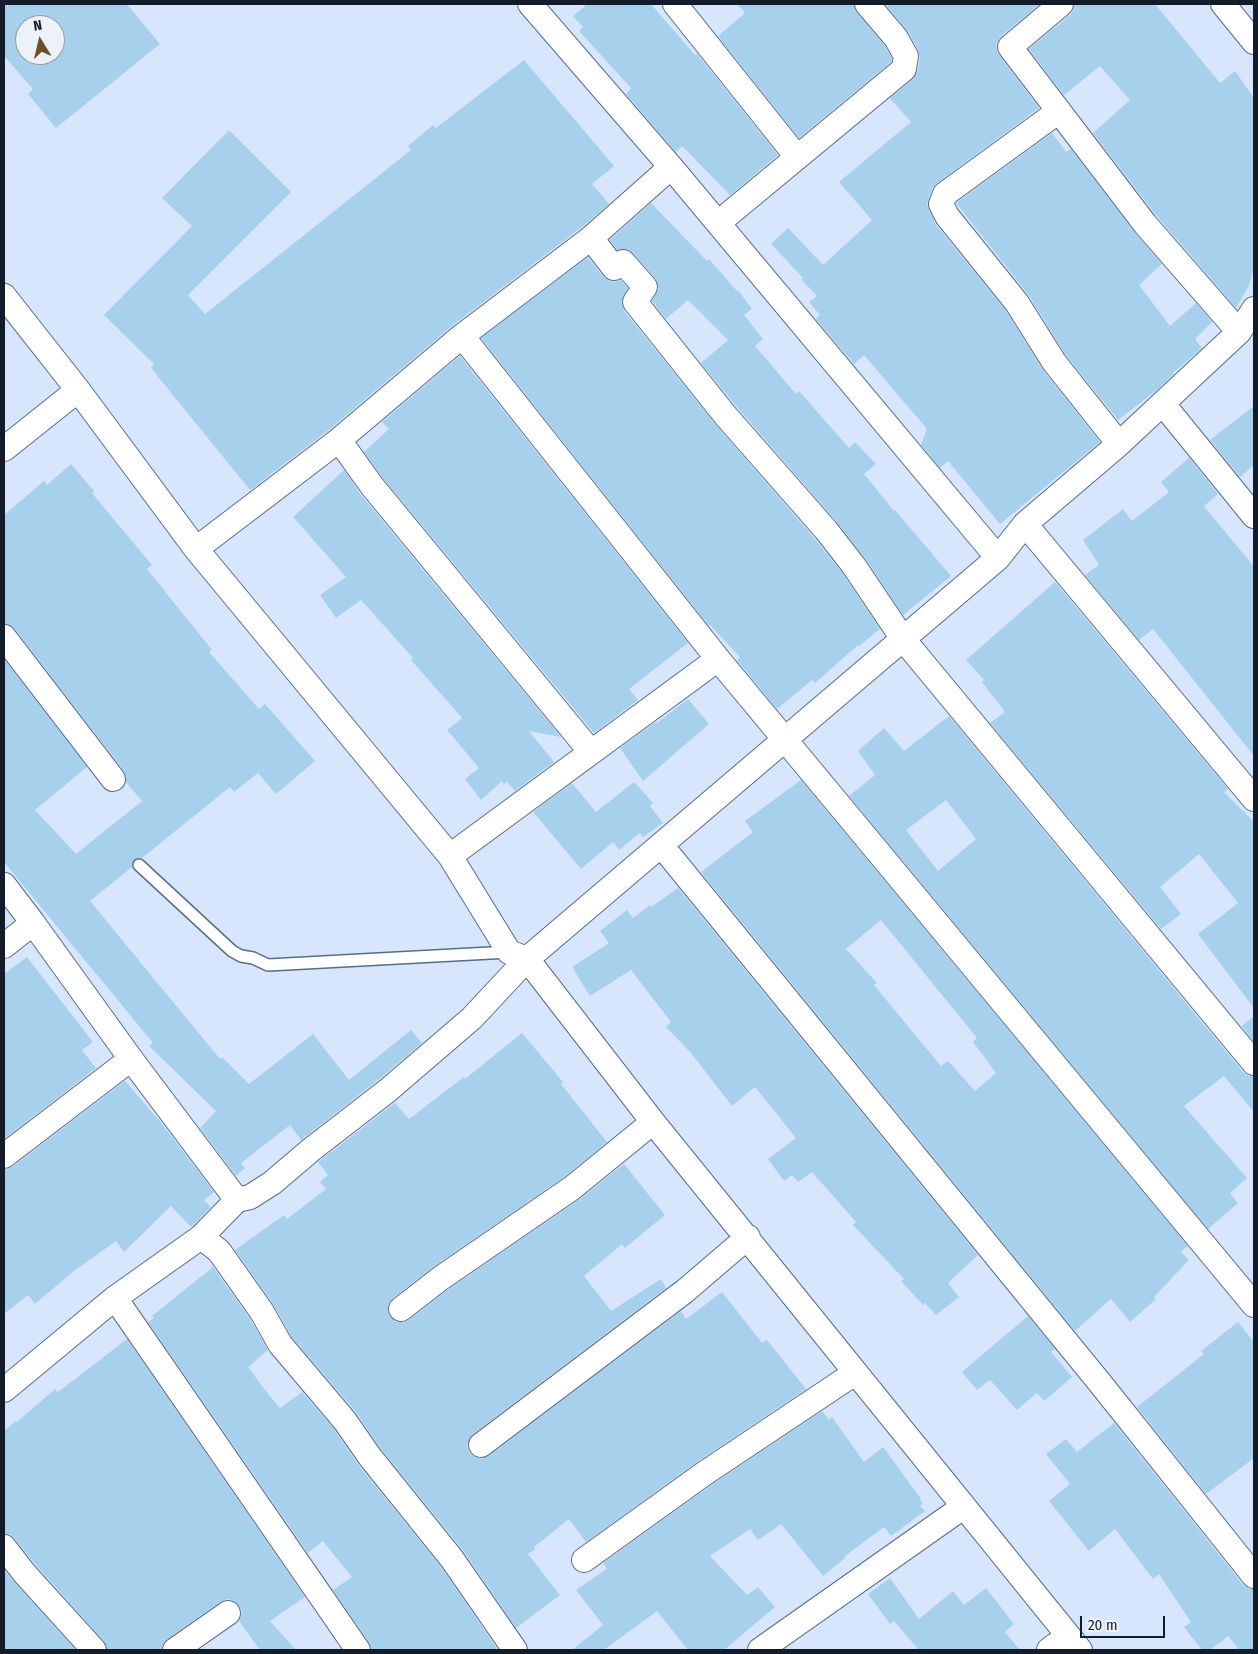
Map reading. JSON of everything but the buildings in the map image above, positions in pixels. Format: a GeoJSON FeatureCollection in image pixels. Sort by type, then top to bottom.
{"type":"FeatureCollection","features":[{"type":"Feature","properties":{"kind":"street"},"geometry":{"type":"LineString","coordinates":[[530,4],[671,167],[998,558]]}},
{"type":"Feature","properties":{"kind":"street"},"geometry":{"type":"LineString","coordinates":[[675,4],[797,157]]}},
{"type":"Feature","properties":{"kind":"street"},"geometry":{"type":"LineString","coordinates":[[718,223],[904,69],[906,56],[903,50],[896,38],[867,4]]}},
{"type":"Feature","properties":{"kind":"street"},"geometry":{"type":"LineString","coordinates":[[1061,4],[1010,47],[1145,224],[1239,332]]}},
{"type":"Feature","properties":{"kind":"street"},"geometry":{"type":"LineString","coordinates":[[1223,4],[1254,42]]}},
{"type":"Feature","properties":{"kind":"street"},"geometry":{"type":"LineString","coordinates":[[1058,111],[946,194],[941,204],[946,216],[1017,303],[1054,362],[1119,444]]}},
{"type":"Feature","properties":{"kind":"street"},"geometry":{"type":"LineString","coordinates":[[196,549],[339,440],[462,336],[591,238],[671,167]]}},
{"type":"Feature","properties":{"kind":"street"},"geometry":{"type":"LineString","coordinates":[[591,238],[614,268],[623,262],[645,287],[635,302],[725,415],[826,530],[854,566],[903,639],[1254,1063]]}},
{"type":"Feature","properties":{"kind":"street"},"geometry":{"type":"LineString","coordinates":[[4,296],[78,390],[196,549],[450,856],[518,956],[748,1237],[855,1373],[1074,1643],[1049,1650]]}},
{"type":"Feature","properties":{"kind":"street"},"geometry":{"type":"LineString","coordinates":[[4,1390],[114,1298],[201,1237],[237,1200],[250,1196],[272,1184],[472,1018],[518,956],[661,845],[998,558],[1025,524],[1119,444],[1239,332],[1254,309]]}},
{"type":"Feature","properties":{"kind":"street"},"geometry":{"type":"LineString","coordinates":[[462,336],[718,659],[1254,1305]]}},
{"type":"Feature","properties":{"kind":"street"},"geometry":{"type":"LineString","coordinates":[[4,449],[78,390]]}},
{"type":"Feature","properties":{"kind":"street"},"geometry":{"type":"LineString","coordinates":[[1163,404],[1254,516]]}},
{"type":"Feature","properties":{"kind":"street"},"geometry":{"type":"LineString","coordinates":[[339,440],[372,486],[591,752]]}},
{"type":"Feature","properties":{"kind":"street"},"geometry":{"type":"LineString","coordinates":[[1025,524],[1254,799]]}},
{"type":"Feature","properties":{"kind":"street"},"geometry":{"type":"LineString","coordinates":[[4,637],[113,779]]}},
{"type":"Feature","properties":{"kind":"street"},"geometry":{"type":"LineString","coordinates":[[450,856],[718,659]]}},
{"type":"Feature","properties":{"kind":"street"},"geometry":{"type":"LineString","coordinates":[[661,845],[1100,1383],[1254,1576]]}},
{"type":"Feature","properties":{"kind":"street"},"geometry":{"type":"LineString","coordinates":[[4,885],[237,1200]]}},
{"type":"Feature","properties":{"kind":"street"},"geometry":{"type":"LineString","coordinates":[[4,946],[33,922]]}},
{"type":"Feature","properties":{"kind":"street"},"geometry":{"type":"LineString","coordinates":[[4,1156],[131,1059]]}},
{"type":"Feature","properties":{"kind":"street"},"geometry":{"type":"LineString","coordinates":[[401,1309],[441,1278],[572,1188],[654,1122]]}},
{"type":"Feature","properties":{"kind":"street"},"geometry":{"type":"LineString","coordinates":[[201,1237],[219,1251],[262,1312],[280,1344],[345,1421],[370,1457],[452,1559],[515,1650]]}},
{"type":"Feature","properties":{"kind":"street"},"geometry":{"type":"LineString","coordinates":[[481,1445],[685,1291],[748,1237]]}},
{"type":"Feature","properties":{"kind":"street"},"geometry":{"type":"LineString","coordinates":[[114,1298],[358,1650]]}},
{"type":"Feature","properties":{"kind":"street"},"geometry":{"type":"LineString","coordinates":[[584,1560],[705,1473],[855,1373]]}},
{"type":"Feature","properties":{"kind":"street"},"geometry":{"type":"LineString","coordinates":[[760,1650],[963,1507]]}},
{"type":"Feature","properties":{"kind":"street"},"geometry":{"type":"LineString","coordinates":[[4,1547],[25,1574],[94,1650]]}},
{"type":"Feature","properties":{"kind":"street"},"geometry":{"type":"LineString","coordinates":[[175,1650],[228,1613]]}},
{"type":"Feature","properties":{"kind":"lane"},"geometry":{"type":"LineString","coordinates":[[139,865],[232,951],[268,965],[518,956]]}}]}
